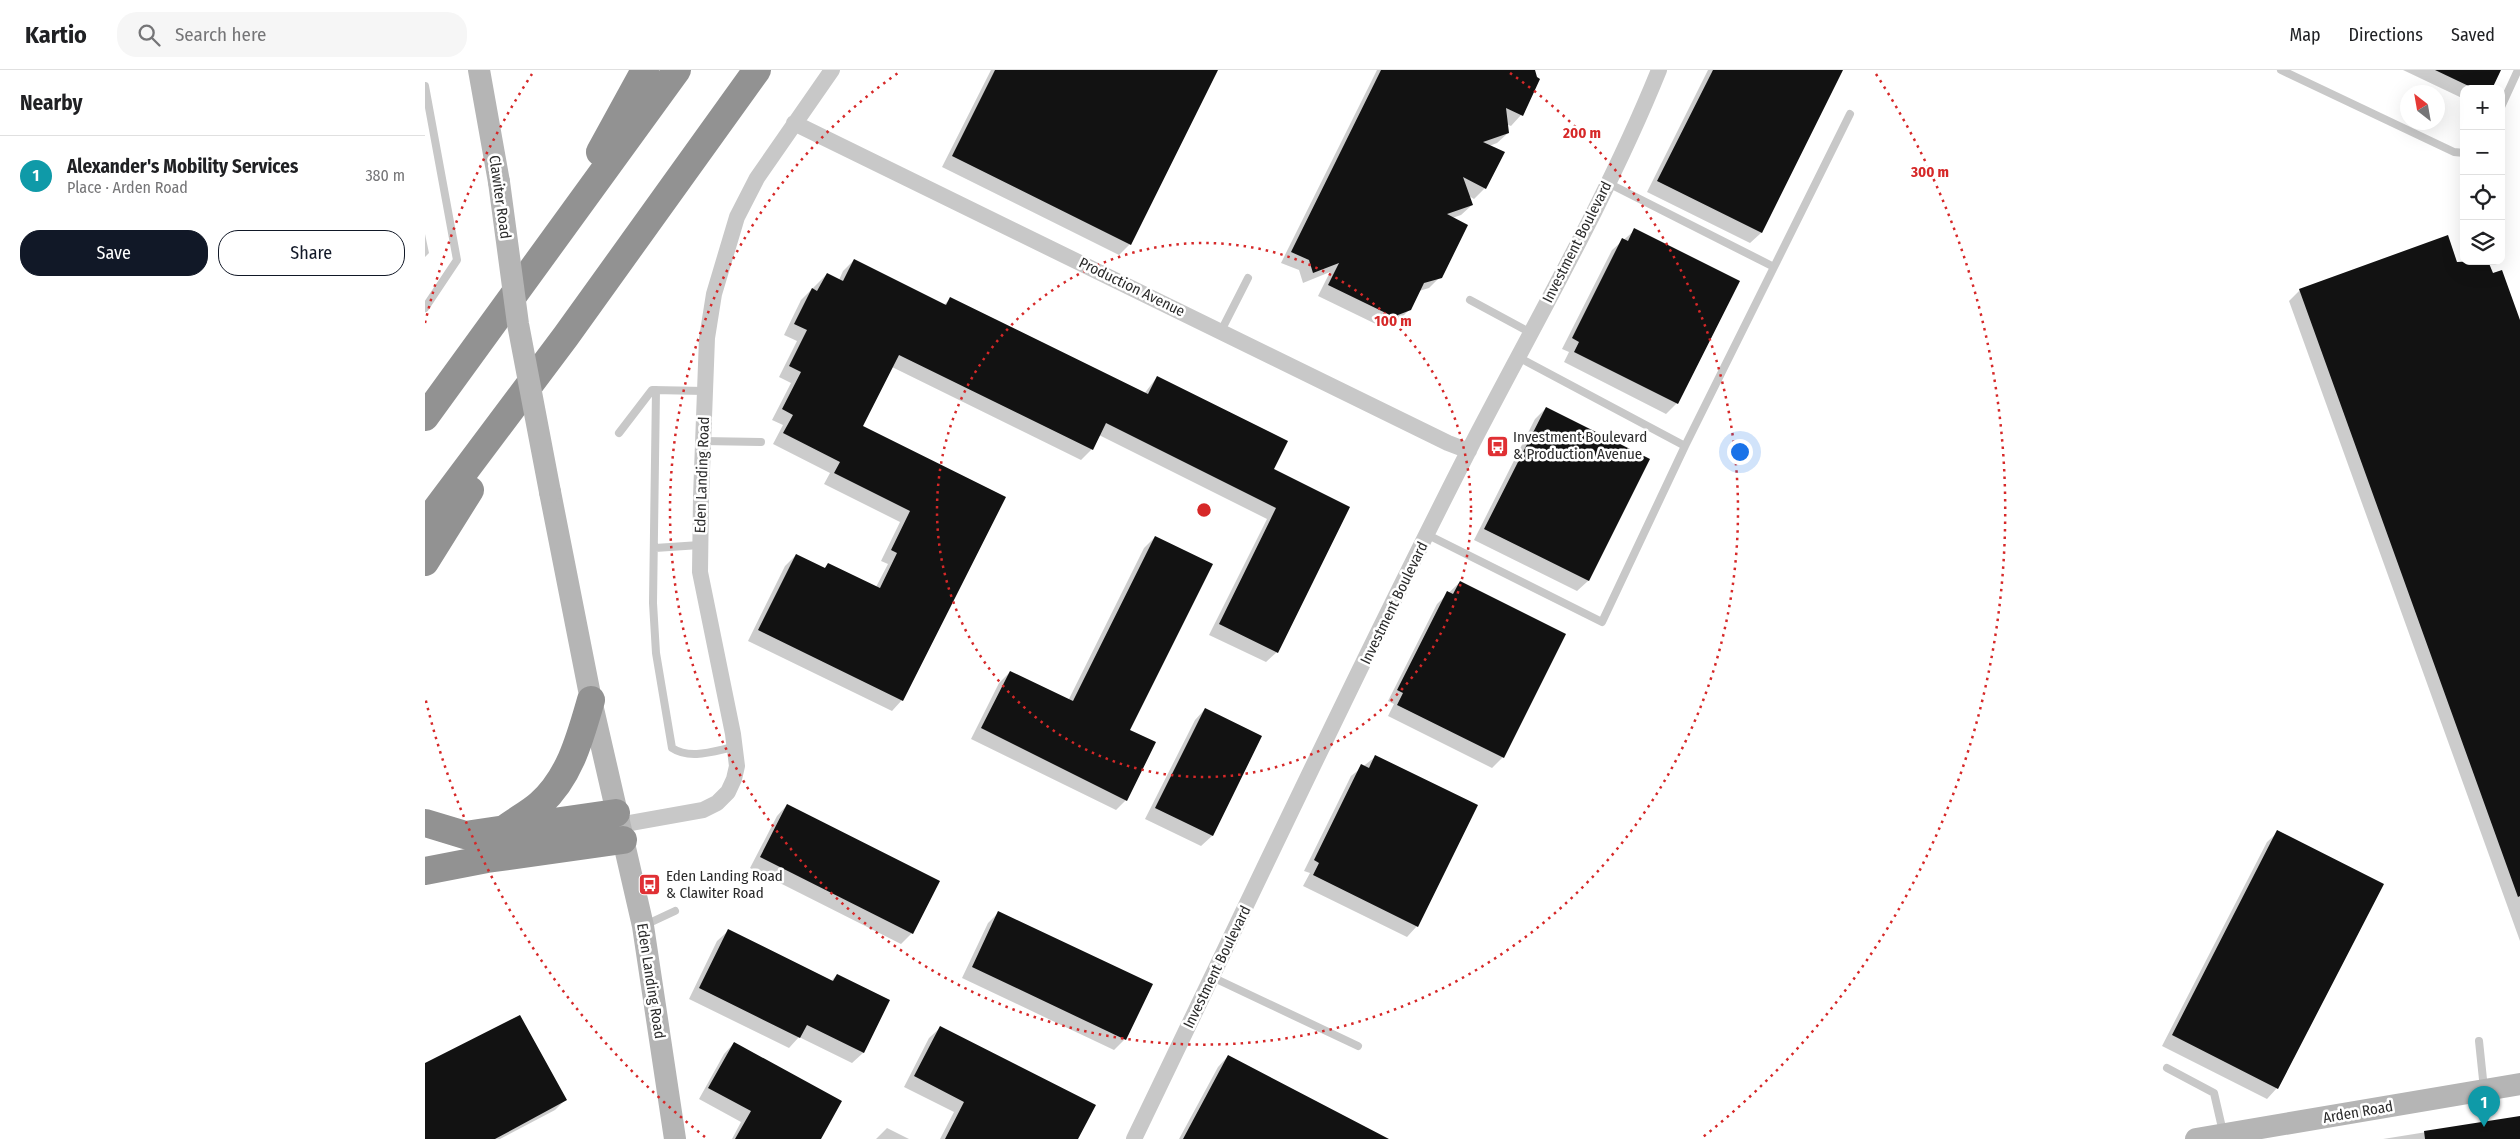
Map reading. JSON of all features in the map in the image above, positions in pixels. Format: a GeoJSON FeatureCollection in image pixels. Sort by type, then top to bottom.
{"type":"FeatureCollection","features":[{"type":"Feature","properties":{"kind":"highway"},"geometry":{"type":"LineString","coordinates":[[541,259],[645,70]]}},
{"type":"Feature","properties":{"kind":"highway"},"geometry":{"type":"LineString","coordinates":[[425,417],[677,70]]}},
{"type":"Feature","properties":{"kind":"highway"},"geometry":{"type":"LineString","coordinates":[[425,524],[566,336],[757,70]]}},
{"type":"Feature","properties":{"kind":"highway"},"geometry":{"type":"LineString","coordinates":[[425,562],[566,336]]}},
{"type":"Feature","properties":{"kind":"highway"},"geometry":{"type":"LineString","coordinates":[[502,830],[540,804],[566,771],[577,747],[591,700]]}},
{"type":"Feature","properties":{"kind":"highway"},"geometry":{"type":"LineString","coordinates":[[425,823],[465,835],[502,830],[619,826]]}},
{"type":"Feature","properties":{"kind":"highway"},"geometry":{"type":"LineString","coordinates":[[425,870],[487,859],[619,826]]}},
{"type":"Feature","properties":{"kind":"street","name":"Clawiter Road"},"geometry":{"type":"LineString","coordinates":[[479,70],[499,182],[518,324]]}},
{"type":"Feature","properties":{"kind":"street","name":"Eden Landing Road"},"geometry":{"type":"LineString","coordinates":[[619,826],[703,810],[717,803],[728,792],[734,779],[737,766],[734,747],[700,572],[707,338],[713,294],[737,217],[757,178],[832,70]]}},
{"type":"Feature","properties":{"kind":"street","name":"Investment Boulevard"},"geometry":{"type":"LineString","coordinates":[[1134,1139],[1469,451],[1608,183],[1659,70]]}},
{"type":"Feature","properties":{"kind":"street","name":"Production Avenue"},"geometry":{"type":"LineString","coordinates":[[794,123],[1221,330],[1448,443],[1469,451]]}},
{"type":"Feature","properties":{"kind":"street","name":"Eden Landing Road"},"geometry":{"type":"LineString","coordinates":[[518,324],[591,700],[643,926],[675,1139]]}},
{"type":"Feature","properties":{"kind":"street","name":"Arden Road"},"geometry":{"type":"LineString","coordinates":[[2195,1139],[2520,1084]]}},
{"type":"Feature","properties":{"kind":"lane"},"geometry":{"type":"LineString","coordinates":[[2281,70],[2454,152],[2460,152]]}},
{"type":"Feature","properties":{"kind":"lane"},"geometry":{"type":"LineString","coordinates":[[2505,98],[2518,70]]}},
{"type":"Feature","properties":{"kind":"lane"},"geometry":{"type":"LineString","coordinates":[[425,86],[457,260],[425,308]]}},
{"type":"Feature","properties":{"kind":"lane"},"geometry":{"type":"LineString","coordinates":[[1428,535],[1602,622],[1685,446],[1850,114]]}},
{"type":"Feature","properties":{"kind":"lane"},"geometry":{"type":"LineString","coordinates":[[1608,183],[1774,267]]}},
{"type":"Feature","properties":{"kind":"lane"},"geometry":{"type":"LineString","coordinates":[[1221,330],[1248,278]]}},
{"type":"Feature","properties":{"kind":"lane"},"geometry":{"type":"LineString","coordinates":[[1470,300],[1531,333]]}},
{"type":"Feature","properties":{"kind":"lane"},"geometry":{"type":"LineString","coordinates":[[1518,357],[1685,446]]}},
{"type":"Feature","properties":{"kind":"lane"},"geometry":{"type":"LineString","coordinates":[[619,433],[652,390],[705,391]]}},
{"type":"Feature","properties":{"kind":"lane"},"geometry":{"type":"LineString","coordinates":[[656,390],[657,460],[653,603],[656,653],[672,748],[681,754],[697,754],[734,747]]}},
{"type":"Feature","properties":{"kind":"lane"},"geometry":{"type":"LineString","coordinates":[[703,441],[761,442]]}},
{"type":"Feature","properties":{"kind":"lane"},"geometry":{"type":"LineString","coordinates":[[655,548],[700,545]]}},
{"type":"Feature","properties":{"kind":"lane"},"geometry":{"type":"LineString","coordinates":[[643,926],[675,911]]}},
{"type":"Feature","properties":{"kind":"lane"},"geometry":{"type":"LineString","coordinates":[[1212,977],[1359,1046]]}},
{"type":"Feature","properties":{"kind":"lane"},"geometry":{"type":"LineString","coordinates":[[2479,1041],[2484,1090]]}},
{"type":"Feature","properties":{"kind":"lane"},"geometry":{"type":"LineString","coordinates":[[2167,1068],[2215,1093],[2223,1134]]}},
{"type":"Feature","properties":{"kind":"building"},"geometry":{"type":"Polygon","coordinates":[[[995,70],[1218,70],[1131,245],[952,156],[995,70]]]}},
{"type":"Feature","properties":{"kind":"building"},"geometry":{"type":"Polygon","coordinates":[[[1381,70],[1535,70],[1537,77],[1540,79],[1523,116],[1506,108],[1509,133],[1483,142],[1505,152],[1486,189],[1463,177],[1473,205],[1447,214],[1468,225],[1442,278],[1424,283],[1411,310],[1398,315],[1396,318],[1328,285],[1339,263],[1313,273],[1309,260],[1291,252],[1381,70]]]}},
{"type":"Feature","properties":{"kind":"building"},"geometry":{"type":"Polygon","coordinates":[[[1713,70],[1843,70],[1762,233],[1657,181],[1713,70]]]}},
{"type":"Feature","properties":{"kind":"building"},"geometry":{"type":"Polygon","coordinates":[[[2435,70],[2501,70],[2494,85],[2467,85],[2435,70]]]}},
{"type":"Feature","properties":{"kind":"building"},"geometry":{"type":"Polygon","coordinates":[[[1634,228],[1740,281],[1678,404],[1574,352],[1579,342],[1572,338],[1622,238],[1628,241],[1634,228]]]}},
{"type":"Feature","properties":{"kind":"building"},"geometry":{"type":"Polygon","coordinates":[[[2448,235],[2457,262],[2460,262],[2460,265],[2490,265],[2493,273],[2502,270],[2520,320],[2520,896],[2518,897],[2299,289],[2448,235]]]}},
{"type":"Feature","properties":{"kind":"building"},"geometry":{"type":"Polygon","coordinates":[[[854,259],[946,305],[950,297],[1148,394],[1157,376],[1288,441],[1274,469],[1350,507],[1278,653],[1219,624],[1276,508],[1106,423],[1093,450],[899,355],[863,426],[1006,497],[903,701],[758,630],[796,554],[825,568],[828,563],[880,588],[897,553],[891,550],[910,511],[834,473],[840,462],[783,433],[793,415],[782,409],[801,372],[789,366],[807,330],[794,324],[812,288],[817,291],[827,273],[843,281],[854,259]]]}},
{"type":"Feature","properties":{"kind":"building"},"geometry":{"type":"Polygon","coordinates":[[[1546,407],[1650,459],[1589,581],[1484,529],[1546,407]]]}},
{"type":"Feature","properties":{"kind":"building"},"geometry":{"type":"Polygon","coordinates":[[[1155,536],[1213,564],[1130,730],[1156,742],[1127,801],[981,728],[1010,671],[1073,701],[1155,536]]]}},
{"type":"Feature","properties":{"kind":"building"},"geometry":{"type":"Polygon","coordinates":[[[1460,581],[1566,634],[1504,758],[1397,705],[1403,693],[1397,690],[1447,591],[1453,594],[1460,581]]]}},
{"type":"Feature","properties":{"kind":"building"},"geometry":{"type":"Polygon","coordinates":[[[1205,708],[1262,736],[1213,836],[1155,808],[1205,708]]]}},
{"type":"Feature","properties":{"kind":"building"},"geometry":{"type":"Polygon","coordinates":[[[1375,755],[1478,805],[1418,927],[1313,875],[1319,863],[1314,860],[1361,764],[1369,768],[1375,755]]]}},
{"type":"Feature","properties":{"kind":"building"},"geometry":{"type":"Polygon","coordinates":[[[787,804],[940,881],[913,934],[760,857],[787,804]]]}},
{"type":"Feature","properties":{"kind":"building"},"geometry":{"type":"Polygon","coordinates":[[[2277,830],[2384,884],[2278,1089],[2172,1035],[2277,830]]]}},
{"type":"Feature","properties":{"kind":"building"},"geometry":{"type":"Polygon","coordinates":[[[998,911],[1153,984],[1126,1040],[972,967],[998,911]]]}},
{"type":"Feature","properties":{"kind":"building"},"geometry":{"type":"Polygon","coordinates":[[[728,929],[833,981],[837,974],[890,1000],[864,1053],[807,1025],[800,1038],[699,988],[728,929]]]}},
{"type":"Feature","properties":{"kind":"building"},"geometry":{"type":"Polygon","coordinates":[[[520,1015],[567,1100],[495,1139],[425,1139],[425,1063],[520,1015]]]}},
{"type":"Feature","properties":{"kind":"building"},"geometry":{"type":"Polygon","coordinates":[[[940,1026],[1096,1105],[1078,1139],[945,1139],[964,1102],[914,1076],[940,1026]]]}},
{"type":"Feature","properties":{"kind":"building"},"geometry":{"type":"Polygon","coordinates":[[[734,1042],[842,1101],[821,1139],[735,1139],[751,1111],[708,1088],[734,1042]]]}},
{"type":"Feature","properties":{"kind":"building"},"geometry":{"type":"Polygon","coordinates":[[[1228,1055],[1389,1139],[1183,1139],[1228,1055]]]}},
{"type":"Feature","properties":{"kind":"building"},"geometry":{"type":"Polygon","coordinates":[[[2520,1116],[2520,1139],[2425,1139],[2424,1131],[2520,1116]]]}},
{"type":"Feature","properties":{"kind":"place","name":"Investment Boulevard & Production Avenue"},"geometry":{"type":"Point","coordinates":[1497,446]}},
{"type":"Feature","properties":{"kind":"place","name":"Eden Landing Road & Clawiter Road"},"geometry":{"type":"Point","coordinates":[650,885]}},
{"type":"Feature","properties":{"kind":"place","name":"Alexander's Mobility Services"},"geometry":{"type":"Point","coordinates":[2484,1127]}}]}
